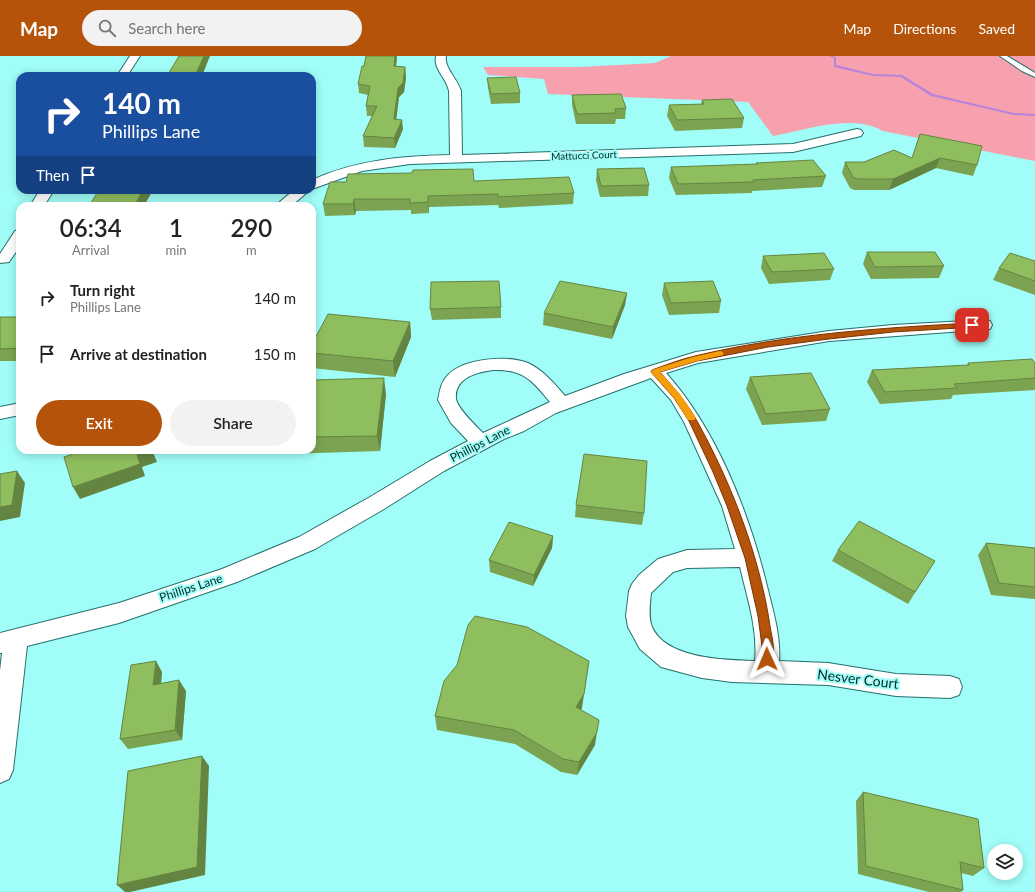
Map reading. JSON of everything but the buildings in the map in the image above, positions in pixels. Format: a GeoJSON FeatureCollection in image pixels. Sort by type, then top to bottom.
{"type":"FeatureCollection","features":[{"type":"Feature","properties":{"kind":"street"},"geometry":{"type":"LineString","coordinates":[[125,72],[135,56]]}},
{"type":"Feature","properties":{"kind":"street"},"geometry":{"type":"LineString","coordinates":[[441,56],[439,61],[440,66],[452,80],[455,91],[456,159]]}},
{"type":"Feature","properties":{"kind":"street","name":"Mattucci Court"},"geometry":{"type":"LineString","coordinates":[[316,183],[359,166],[410,160],[793,148],[857,133]]}},
{"type":"Feature","properties":{"kind":"street"},"geometry":{"type":"LineString","coordinates":[[287,202],[298,194]]}},
{"type":"Feature","properties":{"kind":"street"},"geometry":{"type":"LineString","coordinates":[[2,259],[16,240]]}},
{"type":"Feature","properties":{"kind":"street"},"geometry":{"type":"LineString","coordinates":[[2,259],[16,258]]}},
{"type":"Feature","properties":{"kind":"street","name":"Phillips Lane"},"geometry":{"type":"LineString","coordinates":[[8,641],[119,613],[229,576],[307,543],[384,499],[437,466],[497,434],[562,404],[630,378],[655,372],[696,358],[768,345],[829,336],[893,330],[984,325]]}},
{"type":"Feature","properties":{"kind":"street"},"geometry":{"type":"LineString","coordinates":[[482,443],[458,418],[447,400],[450,384],[461,373],[478,367],[500,363],[520,367],[539,378],[562,404]]}},
{"type":"Feature","properties":{"kind":"street"},"geometry":{"type":"LineString","coordinates":[[655,372],[677,396],[693,421],[721,479],[750,558],[768,646],[766,672],[732,671],[702,667],[670,659],[648,642],[640,627],[638,616],[640,591],[647,582],[666,565],[687,559],[750,558]]}},
{"type":"Feature","properties":{"kind":"street"},"geometry":{"type":"LineString","coordinates":[[0,413],[16,410]]}},
{"type":"Feature","properties":{"kind":"street"},"geometry":{"type":"LineString","coordinates":[[0,770],[8,641]]}},
{"type":"Feature","properties":{"kind":"street","name":"Nesver Court"},"geometry":{"type":"LineString","coordinates":[[766,672],[828,674],[896,685],[950,687]]}},
{"type":"Feature","properties":{"kind":"lane"},"geometry":{"type":"LineString","coordinates":[[1003,56],[1024,70],[1035,75]]}},
{"type":"Feature","properties":{"kind":"shaded area"},"geometry":{"type":"Polygon","coordinates":[[[671,56],[1035,56],[1035,161],[883,131],[871,126],[857,123],[829,124],[773,136],[748,102],[548,94],[544,79],[488,75],[483,67],[581,67],[655,63],[671,56]]]}},
{"type":"Feature","properties":{"kind":"waterway"},"geometry":{"type":"LineString","coordinates":[[830,56],[835,58],[835,66],[873,75],[902,76],[932,95],[1014,114],[1035,115]]}},
{"type":"Feature","properties":{"kind":"slow traffic"},"geometry":{"type":"LineString","coordinates":[[691,418],[677,396],[655,372],[696,358],[720,354]]}},
{"type":"Feature","properties":{"kind":"route"},"geometry":{"type":"LineString","coordinates":[[767,659],[768,646],[763,616],[750,558],[732,506],[718,472],[693,421],[677,396],[655,372],[696,358],[768,345],[829,336],[972,325]]}}]}
